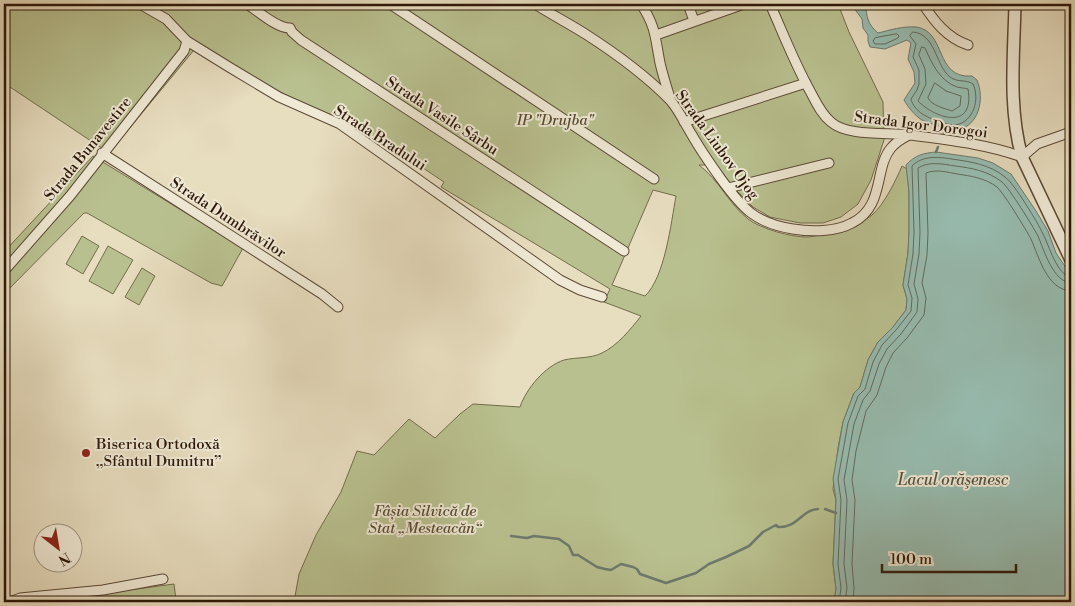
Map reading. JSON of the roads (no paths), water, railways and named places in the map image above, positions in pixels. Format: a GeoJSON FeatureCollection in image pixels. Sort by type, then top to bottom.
{"type":"FeatureCollection","features":[{"type":"Feature","properties":{"kind":"street","name":"Strada Bradului"},"geometry":{"type":"LineString","coordinates":[[140,4],[166,19],[187,41],[279,97],[340,124],[560,280],[580,290],[602,297]]}},
{"type":"Feature","properties":{"kind":"street","name":"Strada Vasile Sârbu"},"geometry":{"type":"LineString","coordinates":[[247,4],[278,25],[290,28],[301,40],[624,251]]}},
{"type":"Feature","properties":{"kind":"street"},"geometry":{"type":"LineString","coordinates":[[390,4],[654,179]]}},
{"type":"Feature","properties":{"kind":"street","name":"Strada Liubov Ojog"},"geometry":{"type":"LineString","coordinates":[[535,4],[587,35],[621,59],[671,101],[710,165],[745,209],[772,225],[801,231],[838,228],[853,223],[867,210],[876,195],[890,149],[909,135]]}},
{"type":"Feature","properties":{"kind":"street"},"geometry":{"type":"LineString","coordinates":[[640,4],[650,18],[656,35],[660,62],[671,101]]}},
{"type":"Feature","properties":{"kind":"street"},"geometry":{"type":"LineString","coordinates":[[688,4],[694,21]]}},
{"type":"Feature","properties":{"kind":"street"},"geometry":{"type":"LineString","coordinates":[[656,35],[744,4]]}},
{"type":"Feature","properties":{"kind":"street","name":"Strada Igor Dorogoi"},"geometry":{"type":"LineString","coordinates":[[770,4],[784,40],[806,83],[822,112],[833,124],[842,129],[858,132],[909,135],[1004,150],[1022,157]]}},
{"type":"Feature","properties":{"kind":"street"},"geometry":{"type":"LineString","coordinates":[[923,4],[942,29],[956,40],[968,45]]}},
{"type":"Feature","properties":{"kind":"street"},"geometry":{"type":"LineString","coordinates":[[1015,4],[1015,128],[1022,157],[1071,260]]}},
{"type":"Feature","properties":{"kind":"street","name":"Strada Bunavestire"},"geometry":{"type":"LineString","coordinates":[[4,270],[70,196],[184,51],[187,41]]}},
{"type":"Feature","properties":{"kind":"street"},"geometry":{"type":"LineString","coordinates":[[684,122],[806,83]]}},
{"type":"Feature","properties":{"kind":"street"},"geometry":{"type":"LineString","coordinates":[[1022,157],[1038,144],[1071,132]]}},
{"type":"Feature","properties":{"kind":"street","name":"Strada Dumbrăvilor"},"geometry":{"type":"LineString","coordinates":[[102,153],[322,294],[338,307]]}},
{"type":"Feature","properties":{"kind":"street"},"geometry":{"type":"LineString","coordinates":[[728,188],[829,163]]}},
{"type":"Feature","properties":{"kind":"street"},"geometry":{"type":"LineString","coordinates":[[10,602],[20,598],[103,590],[163,579]]}},
{"type":"Feature","properties":{"kind":"water"},"geometry":{"type":"Polygon","coordinates":[[[851,4],[866,4],[868,20],[878,33],[906,27],[926,30],[952,70],[960,75],[972,76],[977,80],[980,103],[975,118],[970,124],[964,128],[954,130],[924,121],[909,108],[904,100],[915,83],[914,72],[908,59],[911,43],[907,40],[885,49],[870,47],[868,35],[863,28],[862,19],[851,4]]]}},
{"type":"Feature","properties":{"kind":"water","name":"Lacul orăşenesc"},"geometry":{"type":"Polygon","coordinates":[[[936,152],[978,158],[993,163],[1011,174],[1048,231],[1056,253],[1071,275],[1071,602],[834,602],[836,589],[833,564],[836,500],[833,479],[843,422],[854,393],[860,387],[868,360],[878,342],[906,310],[907,299],[903,285],[908,253],[909,192],[906,165],[920,155],[936,152]]]}},
{"type":"Feature","properties":{"kind":"waterway"},"geometry":{"type":"LineString","coordinates":[[944,133],[946,129]]}},
{"type":"Feature","properties":{"kind":"waterway"},"geometry":{"type":"LineString","coordinates":[[936,152],[938,147]]}},
{"type":"Feature","properties":{"kind":"waterway"},"geometry":{"type":"LineString","coordinates":[[511,536],[559,539],[569,546],[573,555],[578,555],[597,567],[611,570],[621,564],[633,567],[640,574],[666,583],[696,573],[709,564],[749,546],[763,532],[776,525],[778,527],[785,527],[795,522],[807,512],[818,509]]}},
{"type":"Feature","properties":{"kind":"waterway"},"geometry":{"type":"LineString","coordinates":[[825,509],[836,513]]}},
{"type":"Feature","properties":{"kind":"place","name":"Biserica Ortodoxă „Sfântul Dumitru”"},"geometry":{"type":"Point","coordinates":[86,453]}},
{"type":"Feature","properties":{"kind":"park label","name":"IP \"Drujba\""},"geometry":{"type":"Point","coordinates":[555,120]}},
{"type":"Feature","properties":{"kind":"park label","name":"Fâșia Silvică de Stat „Mesteacăn“"},"geometry":{"type":"Point","coordinates":[425,520]}}]}
